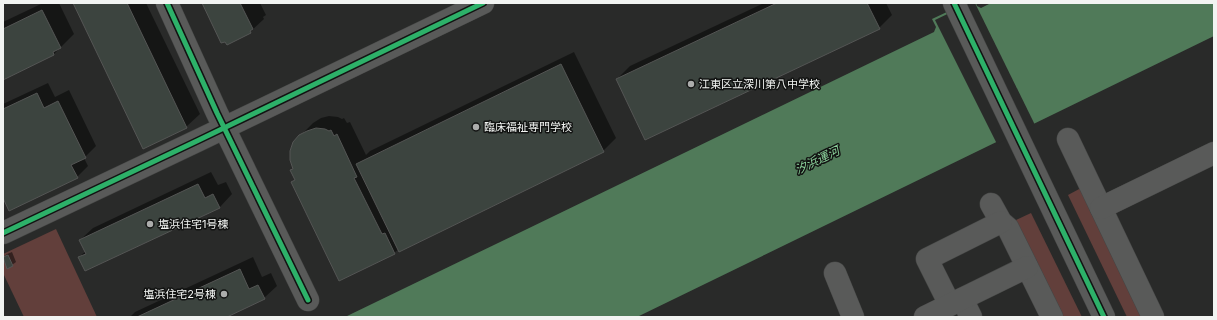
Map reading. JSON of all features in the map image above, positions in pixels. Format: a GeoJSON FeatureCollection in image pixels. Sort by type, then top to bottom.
{"type":"FeatureCollection","features":[{"type":"Feature","properties":{"kind":"street"},"geometry":{"type":"LineString","coordinates":[[167,3],[224,128],[308,300]]}},
{"type":"Feature","properties":{"kind":"street"},"geometry":{"type":"LineString","coordinates":[[3,233],[483,3]]}},
{"type":"Feature","properties":{"kind":"street"},"geometry":{"type":"LineString","coordinates":[[954,3],[1031,167],[1104,317]]}},
{"type":"Feature","properties":{"kind":"street"},"geometry":{"type":"LineString","coordinates":[[1068,139],[1153,317]]}},
{"type":"Feature","properties":{"kind":"street"},"geometry":{"type":"LineString","coordinates":[[1101,208],[1214,153]]}},
{"type":"Feature","properties":{"kind":"street"},"geometry":{"type":"LineString","coordinates":[[961,307],[927,259],[1000,218],[1052,317]]}},
{"type":"Feature","properties":{"kind":"street"},"geometry":{"type":"LineString","coordinates":[[925,317],[961,307],[1027,267]]}},
{"type":"Feature","properties":{"kind":"street"},"geometry":{"type":"LineString","coordinates":[[835,274],[853,317]]}},
{"type":"Feature","properties":{"kind":"shaded area"},"geometry":{"type":"Polygon","coordinates":[[[1081,188],[1144,317],[1127,317],[1068,195],[1081,188]]]}},
{"type":"Feature","properties":{"kind":"shaded area"},"geometry":{"type":"Polygon","coordinates":[[[1031,213],[1082,317],[1063,317],[1014,221],[1031,213]]]}},
{"type":"Feature","properties":{"kind":"shaded area"},"geometry":{"type":"Polygon","coordinates":[[[56,229],[97,317],[24,317],[3,273],[3,254],[56,229]]]}},
{"type":"Feature","properties":{"kind":"water","name":"汐浜運河"},"geometry":{"type":"Polygon","coordinates":[[[966,3],[976,3],[977,6],[981,8],[991,3],[1214,3],[1214,36],[637,317],[345,317],[934,32],[936,27],[932,19],[966,3]]]}},
{"type":"Feature","properties":{"kind":"pier"},"geometry":{"type":"Polygon","coordinates":[[[970,3],[975,3],[1035,125],[997,144],[935,20],[970,3]]]}},
{"type":"Feature","properties":{"kind":"building"},"geometry":{"type":"Polygon","coordinates":[[[73,3],[127,3],[187,128],[143,149],[73,3]]]}},
{"type":"Feature","properties":{"kind":"building"},"geometry":{"type":"Polygon","coordinates":[[[202,3],[240,3],[253,29],[250,31],[251,33],[227,45],[225,42],[221,43],[202,3]]]}},
{"type":"Feature","properties":{"kind":"building"},"geometry":{"type":"Polygon","coordinates":[[[777,3],[867,3],[880,29],[645,140],[616,79],[777,3]]]}},
{"type":"Feature","properties":{"kind":"building"},"geometry":{"type":"Polygon","coordinates":[[[42,10],[61,48],[53,52],[54,55],[3,80],[3,29],[42,10]]]}},
{"type":"Feature","properties":{"kind":"building"},"geometry":{"type":"Polygon","coordinates":[[[561,64],[604,152],[399,252],[356,164],[561,64]]]}},
{"type":"Feature","properties":{"kind":"building"},"geometry":{"type":"Polygon","coordinates":[[[37,93],[44,108],[58,101],[86,158],[71,165],[78,178],[9,211],[3,198],[3,109],[37,93]]]}},
{"type":"Feature","properties":{"kind":"building"},"geometry":{"type":"Polygon","coordinates":[[[316,128],[329,131],[331,130],[334,136],[337,134],[357,177],[354,178],[382,234],[385,233],[395,254],[339,281],[291,182],[295,180],[290,170],[293,169],[290,160],[290,151],[293,142],[299,135],[316,128]]]}},
{"type":"Feature","properties":{"kind":"building","name":"塩浜住宅1号棟"},"geometry":{"type":"Polygon","coordinates":[[[198,184],[205,198],[213,194],[220,208],[85,271],[78,257],[86,254],[79,240],[198,184]]]}},
{"type":"Feature","properties":{"kind":"building"},"geometry":{"type":"Polygon","coordinates":[[[8,255],[13,266],[7,269],[3,257],[8,255]]]}},
{"type":"Feature","properties":{"kind":"building","name":"塩浜住宅2号棟"},"geometry":{"type":"Polygon","coordinates":[[[240,269],[249,289],[258,285],[265,299],[227,317],[137,317],[240,269]]]}},
{"type":"Feature","properties":{"kind":"cycle path"},"geometry":{"type":"LineString","coordinates":[[167,3],[217,113],[308,300]]}},
{"type":"Feature","properties":{"kind":"cycle path"},"geometry":{"type":"LineString","coordinates":[[3,233],[483,3]]}},
{"type":"Feature","properties":{"kind":"cycle path"},"geometry":{"type":"LineString","coordinates":[[954,3],[1104,317]]}},
{"type":"Feature","properties":{"kind":"place","name":"江東区立深川第八中学校"},"geometry":{"type":"Point","coordinates":[691,84]}},
{"type":"Feature","properties":{"kind":"place","name":"臨床福祉専門学校"},"geometry":{"type":"Point","coordinates":[476,127]}},
{"type":"Feature","properties":{"kind":"place","name":"塩浜住宅1号棟"},"geometry":{"type":"Point","coordinates":[150,224]}},
{"type":"Feature","properties":{"kind":"place","name":"塩浜住宅2号棟"},"geometry":{"type":"Point","coordinates":[224,294]}}]}
